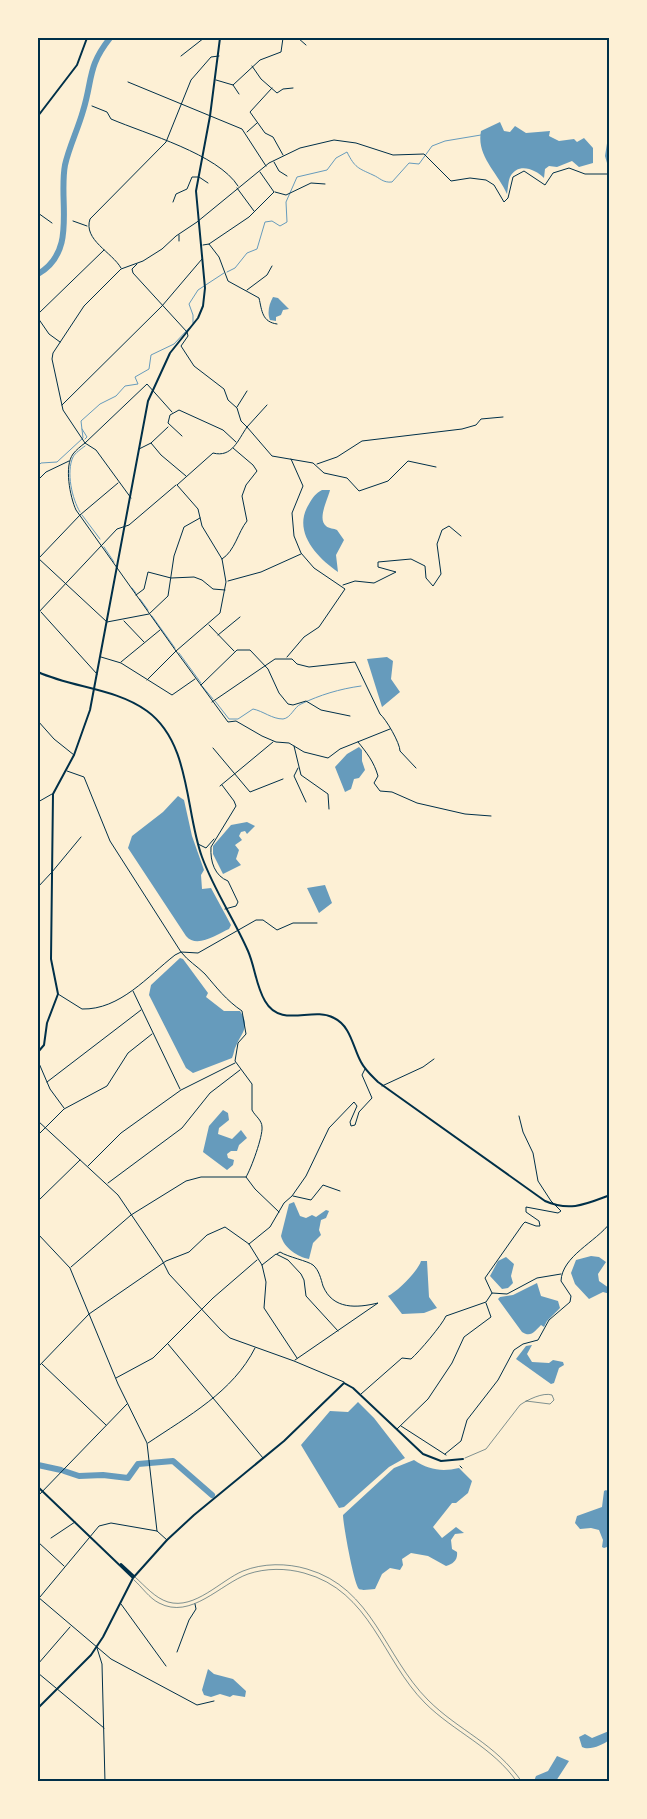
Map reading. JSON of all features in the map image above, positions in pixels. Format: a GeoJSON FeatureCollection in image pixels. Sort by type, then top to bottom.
{"type":"FeatureCollection","features":[{"type":"Feature","properties":{"kind":"street"},"geometry":{"type":"LineString","coordinates":[[38,116],[77,65],[87,38]]}},
{"type":"Feature","properties":{"kind":"street"},"geometry":{"type":"LineString","coordinates":[[180,56],[204,38]]}},
{"type":"Feature","properties":{"kind":"street"},"geometry":{"type":"LineString","coordinates":[[38,1052],[44,1045],[47,1023],[58,994],[51,959],[53,794],[74,755],[95,689],[116,569],[151,392],[170,353],[198,318],[203,306],[205,288],[196,198],[204,157],[221,38]]}},
{"type":"Feature","properties":{"kind":"street"},"geometry":{"type":"LineString","coordinates":[[233,85],[252,66],[265,57],[281,52],[283,38]]}},
{"type":"Feature","properties":{"kind":"street"},"geometry":{"type":"LineString","coordinates":[[298,38],[306,45]]}},
{"type":"Feature","properties":{"kind":"street"},"geometry":{"type":"LineString","coordinates":[[121,269],[92,236],[88,226],[90,219],[166,142],[196,72],[211,57],[219,56]]}},
{"type":"Feature","properties":{"kind":"street"},"geometry":{"type":"LineString","coordinates":[[252,66],[277,93],[284,89],[293,88]]}},
{"type":"Feature","properties":{"kind":"street"},"geometry":{"type":"LineString","coordinates":[[216,80],[233,85],[239,94]]}},
{"type":"Feature","properties":{"kind":"street"},"geometry":{"type":"LineString","coordinates":[[128,82],[242,129],[266,166]]}},
{"type":"Feature","properties":{"kind":"street"},"geometry":{"type":"LineString","coordinates":[[272,88],[250,112],[265,133],[273,137],[284,156]]}},
{"type":"Feature","properties":{"kind":"street"},"geometry":{"type":"LineString","coordinates":[[92,106],[107,112],[111,119],[204,157],[226,172],[254,212]]}},
{"type":"Feature","properties":{"kind":"street"},"geometry":{"type":"LineString","coordinates":[[246,133],[257,122]]}},
{"type":"Feature","properties":{"kind":"street"},"geometry":{"type":"LineString","coordinates":[[436,467],[432,468],[412,461],[406,461],[390,480],[361,491],[347,478],[327,474],[316,465],[301,459],[272,456],[238,417],[236,408],[228,400],[224,389],[194,366],[181,346],[188,336],[187,332],[133,273],[132,269],[162,249],[266,166],[313,144],[334,140],[356,143],[393,155],[424,154],[451,181],[470,178],[486,180],[494,185],[504,202],[508,198],[513,177],[524,171],[545,185],[553,173],[568,168],[585,174],[610,174]]}},
{"type":"Feature","properties":{"kind":"street"},"geometry":{"type":"LineString","coordinates":[[274,161],[279,171],[287,176]]}},
{"type":"Feature","properties":{"kind":"street"},"geometry":{"type":"LineString","coordinates":[[260,172],[274,192],[286,195],[290,195],[311,183],[325,184]]}},
{"type":"Feature","properties":{"kind":"street"},"geometry":{"type":"LineString","coordinates":[[173,202],[176,194],[187,189],[192,177],[199,177],[208,183]]}},
{"type":"Feature","properties":{"kind":"street"},"geometry":{"type":"LineString","coordinates":[[201,245],[209,244],[254,212],[274,192]]}},
{"type":"Feature","properties":{"kind":"street"},"geometry":{"type":"LineString","coordinates":[[38,213],[52,223]]}},
{"type":"Feature","properties":{"kind":"street"},"geometry":{"type":"LineString","coordinates":[[74,221],[88,226]]}},
{"type":"Feature","properties":{"kind":"street"},"geometry":{"type":"LineString","coordinates":[[179,234],[180,241]]}},
{"type":"Feature","properties":{"kind":"street"},"geometry":{"type":"LineString","coordinates":[[209,244],[219,257],[228,281],[259,298],[265,319],[277,324]]}},
{"type":"Feature","properties":{"kind":"street"},"geometry":{"type":"LineString","coordinates":[[38,314],[105,249]]}},
{"type":"Feature","properties":{"kind":"street"},"geometry":{"type":"LineString","coordinates":[[61,405],[162,306],[202,259]]}},
{"type":"Feature","properties":{"kind":"street"},"geometry":{"type":"LineString","coordinates":[[131,498],[118,483],[96,450],[85,443],[61,405],[52,360],[60,342],[84,306],[121,269],[138,264]]}},
{"type":"Feature","properties":{"kind":"street"},"geometry":{"type":"LineString","coordinates":[[247,291],[266,275],[272,266]]}},
{"type":"Feature","properties":{"kind":"street"},"geometry":{"type":"LineString","coordinates":[[38,318],[49,334],[60,342]]}},
{"type":"Feature","properties":{"kind":"street"},"geometry":{"type":"LineString","coordinates":[[172,412],[151,392],[146,384],[98,433],[73,454],[70,461],[69,492],[80,514],[116,569],[228,722],[236,722],[274,741],[289,743],[304,752],[326,759],[357,742],[390,729]]}},
{"type":"Feature","properties":{"kind":"street"},"geometry":{"type":"LineString","coordinates":[[236,408],[247,391]]}},
{"type":"Feature","properties":{"kind":"street"},"geometry":{"type":"LineString","coordinates":[[38,613],[117,529],[130,525],[213,452],[223,455],[233,448],[267,405]]}},
{"type":"Feature","properties":{"kind":"street"},"geometry":{"type":"LineString","coordinates":[[182,436],[169,426],[168,419],[172,412],[179,410],[223,430],[237,443]]}},
{"type":"Feature","properties":{"kind":"street"},"geometry":{"type":"LineString","coordinates":[[316,465],[337,457],[362,441],[454,430],[476,425],[481,419],[503,417]]}},
{"type":"Feature","properties":{"kind":"street"},"geometry":{"type":"LineString","coordinates":[[139,449],[151,443],[169,426]]}},
{"type":"Feature","properties":{"kind":"street"},"geometry":{"type":"LineString","coordinates":[[151,443],[161,456],[186,476]]}},
{"type":"Feature","properties":{"kind":"street"},"geometry":{"type":"LineString","coordinates":[[222,559],[231,550],[240,530],[247,521],[242,496],[246,485],[256,471],[253,465],[233,448]]}},
{"type":"Feature","properties":{"kind":"street"},"geometry":{"type":"LineString","coordinates":[[286,658],[304,637],[320,627],[345,589],[342,585],[320,574],[302,553],[294,536],[291,521],[294,505],[303,486],[291,459]]}},
{"type":"Feature","properties":{"kind":"street"},"geometry":{"type":"LineString","coordinates":[[38,480],[46,472],[70,461]]}},
{"type":"Feature","properties":{"kind":"street"},"geometry":{"type":"LineString","coordinates":[[107,622],[38,558],[80,514],[118,483]]}},
{"type":"Feature","properties":{"kind":"street"},"geometry":{"type":"LineString","coordinates":[[147,680],[176,651],[220,613],[226,590],[222,559],[202,526],[198,509],[177,485]]}},
{"type":"Feature","properties":{"kind":"street"},"geometry":{"type":"LineString","coordinates":[[107,622],[149,614],[168,596],[174,556],[184,528],[201,518]]}},
{"type":"Feature","properties":{"kind":"street"},"geometry":{"type":"LineString","coordinates":[[342,585],[355,581],[374,583],[396,572],[378,567],[378,562],[411,559],[425,566],[426,578],[433,586],[441,574],[437,544],[442,530],[450,526],[461,536]]}},
{"type":"Feature","properties":{"kind":"street"},"geometry":{"type":"LineString","coordinates":[[226,582],[261,572],[302,553]]}},
{"type":"Feature","properties":{"kind":"street"},"geometry":{"type":"LineString","coordinates":[[136,596],[144,589],[148,572],[171,578],[197,578],[213,589],[226,590]]}},
{"type":"Feature","properties":{"kind":"street"},"geometry":{"type":"LineString","coordinates":[[40,611],[97,674]]}},
{"type":"Feature","properties":{"kind":"street"},"geometry":{"type":"LineString","coordinates":[[218,636],[240,616]]}},
{"type":"Feature","properties":{"kind":"street"},"geometry":{"type":"LineString","coordinates":[[123,620],[144,642]]}},
{"type":"Feature","properties":{"kind":"street"},"geometry":{"type":"LineString","coordinates":[[208,624],[235,651]]}},
{"type":"Feature","properties":{"kind":"street"},"geometry":{"type":"LineString","coordinates":[[121,663],[160,630]]}},
{"type":"Feature","properties":{"kind":"street"},"geometry":{"type":"LineString","coordinates":[[200,685],[235,651],[250,650],[264,664],[279,694],[288,704],[293,705],[307,702],[321,710],[350,716]]}},
{"type":"Feature","properties":{"kind":"street"},"geometry":{"type":"LineString","coordinates":[[101,657],[121,663],[172,695],[195,678]]}},
{"type":"Feature","properties":{"kind":"street"},"geometry":{"type":"LineString","coordinates":[[212,702],[275,658],[286,658],[309,667],[357,663],[380,714],[386,718],[390,729],[400,744],[401,754],[416,768]]}},
{"type":"Feature","properties":{"kind":"street"},"geometry":{"type":"LineString","coordinates":[[38,672],[120,697],[147,711],[168,735],[184,776],[197,843],[212,884],[250,954],[263,997],[269,1007],[277,1013],[289,1016],[320,1014],[337,1019],[347,1030],[365,1069],[382,1086],[531,1192],[555,1206],[574,1208],[610,1195]]}},
{"type":"Feature","properties":{"kind":"street"},"geometry":{"type":"LineString","coordinates":[[38,721],[54,739],[74,755]]}},
{"type":"Feature","properties":{"kind":"street"},"geometry":{"type":"LineString","coordinates":[[225,909],[236,906],[238,902],[228,882],[220,879],[216,874],[210,851],[236,806],[221,786],[274,741]]}},
{"type":"Feature","properties":{"kind":"street"},"geometry":{"type":"LineString","coordinates":[[357,742],[369,755],[378,776],[374,783],[380,791],[392,792],[417,803],[465,814],[491,816]]}},
{"type":"Feature","properties":{"kind":"street"},"geometry":{"type":"LineString","coordinates":[[294,746],[298,768],[304,778],[328,794],[329,809]]}},
{"type":"Feature","properties":{"kind":"street"},"geometry":{"type":"LineString","coordinates":[[213,748],[250,792],[283,779]]}},
{"type":"Feature","properties":{"kind":"street"},"geometry":{"type":"LineString","coordinates":[[298,768],[294,776],[306,802]]}},
{"type":"Feature","properties":{"kind":"street"},"geometry":{"type":"LineString","coordinates":[[67,771],[84,777],[110,841],[181,952],[191,964],[203,973],[226,1000],[242,1011],[246,1034],[237,1046],[235,1063],[252,1084],[252,1110],[263,1128],[254,1162],[246,1177]]}},
{"type":"Feature","properties":{"kind":"street"},"geometry":{"type":"LineString","coordinates":[[38,802],[46,795],[53,794]]}},
{"type":"Feature","properties":{"kind":"street"},"geometry":{"type":"LineString","coordinates":[[197,843],[206,848],[217,836]]}},
{"type":"Feature","properties":{"kind":"street"},"geometry":{"type":"LineString","coordinates":[[38,887],[80,837]]}},
{"type":"Feature","properties":{"kind":"street"},"geometry":{"type":"LineString","coordinates":[[58,994],[79,1008],[86,1009],[120,999],[175,955],[181,952],[198,953],[260,919],[277,930],[293,923],[317,923]]}},
{"type":"Feature","properties":{"kind":"street"},"geometry":{"type":"LineString","coordinates":[[132,991],[181,1090]]}},
{"type":"Feature","properties":{"kind":"street"},"geometry":{"type":"LineString","coordinates":[[47,1082],[141,1010]]}},
{"type":"Feature","properties":{"kind":"street"},"geometry":{"type":"LineString","coordinates":[[38,1135],[64,1109],[107,1086],[128,1053],[152,1034]]}},
{"type":"Feature","properties":{"kind":"street"},"geometry":{"type":"LineString","coordinates":[[38,1060],[47,1082],[64,1109]]}},
{"type":"Feature","properties":{"kind":"street"},"geometry":{"type":"LineString","coordinates":[[382,1086],[434,1060]]}},
{"type":"Feature","properties":{"kind":"street"},"geometry":{"type":"LineString","coordinates":[[88,1166],[121,1133],[181,1090],[235,1063]]}},
{"type":"Feature","properties":{"kind":"street"},"geometry":{"type":"LineString","coordinates":[[249,1244],[270,1227],[284,1203],[292,1196],[306,1176],[331,1125],[354,1102],[356,1106],[350,1122],[354,1126],[360,1112],[371,1100],[372,1096],[362,1075],[365,1069]]}},
{"type":"Feature","properties":{"kind":"street"},"geometry":{"type":"LineString","coordinates":[[107,1184],[182,1128],[210,1093],[240,1070]]}},
{"type":"Feature","properties":{"kind":"street"},"geometry":{"type":"LineString","coordinates":[[492,1292],[485,1278],[498,1257],[508,1248],[523,1224],[526,1222],[540,1226],[539,1221],[526,1212],[525,1208],[528,1206],[560,1212],[538,1181],[531,1148],[523,1132],[519,1116]]}},
{"type":"Feature","properties":{"kind":"street"},"geometry":{"type":"LineString","coordinates":[[38,1121],[122,1199],[176,1282],[217,1327],[230,1338],[294,1361],[344,1383],[360,1395],[414,1447],[431,1458],[441,1460],[463,1459]]}},
{"type":"Feature","properties":{"kind":"street"},"geometry":{"type":"LineString","coordinates":[[38,1201],[80,1160]]}},
{"type":"Feature","properties":{"kind":"street"},"geometry":{"type":"LineString","coordinates":[[246,1177],[255,1189],[279,1212]]}},
{"type":"Feature","properties":{"kind":"street"},"geometry":{"type":"LineString","coordinates":[[70,1268],[131,1215],[191,1179],[246,1177]]}},
{"type":"Feature","properties":{"kind":"street"},"geometry":{"type":"LineString","coordinates":[[292,1196],[311,1200],[322,1185],[340,1191]]}},
{"type":"Feature","properties":{"kind":"street"},"geometry":{"type":"LineString","coordinates":[[400,1426],[445,1454],[461,1441],[467,1420],[498,1380],[514,1350],[523,1344],[538,1340],[549,1320],[570,1302],[571,1296],[563,1285],[562,1274],[572,1258],[594,1240],[610,1223]]}},
{"type":"Feature","properties":{"kind":"street"},"geometry":{"type":"LineString","coordinates":[[38,1368],[89,1314],[164,1263],[189,1252],[207,1235],[222,1228],[228,1228],[249,1244],[262,1265],[266,1282],[264,1308],[297,1358]]}},
{"type":"Feature","properties":{"kind":"street"},"geometry":{"type":"LineString","coordinates":[[38,1234],[70,1268],[116,1378],[147,1443],[157,1531]]}},
{"type":"Feature","properties":{"kind":"street"},"geometry":{"type":"LineString","coordinates":[[262,1265],[280,1252],[293,1259],[311,1263],[316,1269],[327,1294],[339,1303],[357,1308],[378,1304],[294,1361]]}},
{"type":"Feature","properties":{"kind":"street"},"geometry":{"type":"LineString","coordinates":[[277,1254],[288,1260],[301,1274],[304,1280],[306,1296],[338,1331]]}},
{"type":"Feature","properties":{"kind":"street"},"geometry":{"type":"LineString","coordinates":[[116,1378],[148,1362],[257,1259]]}},
{"type":"Feature","properties":{"kind":"street"},"geometry":{"type":"LineString","coordinates":[[492,1292],[507,1294],[537,1278],[562,1274]]}},
{"type":"Feature","properties":{"kind":"street"},"geometry":{"type":"LineString","coordinates":[[360,1395],[402,1358],[412,1359],[430,1335],[442,1326],[446,1316],[486,1302],[492,1292]]}},
{"type":"Feature","properties":{"kind":"street"},"geometry":{"type":"LineString","coordinates":[[396,1430],[428,1399],[452,1363],[464,1337],[491,1317],[486,1302]]}},
{"type":"Feature","properties":{"kind":"street"},"geometry":{"type":"LineString","coordinates":[[168,1344],[263,1459]]}},
{"type":"Feature","properties":{"kind":"street"},"geometry":{"type":"LineString","coordinates":[[147,1443],[214,1398],[246,1367],[256,1347]]}},
{"type":"Feature","properties":{"kind":"street"},"geometry":{"type":"LineString","coordinates":[[38,1361],[106,1426]]}},
{"type":"Feature","properties":{"kind":"street"},"geometry":{"type":"LineString","coordinates":[[38,1708],[96,1647],[133,1577],[167,1540],[305,1422],[344,1383]]}},
{"type":"Feature","properties":{"kind":"street"},"geometry":{"type":"LineString","coordinates":[[38,1496],[128,1404]]}},
{"type":"Feature","properties":{"kind":"street"},"geometry":{"type":"LineString","coordinates":[[38,1487],[133,1577]]}},
{"type":"Feature","properties":{"kind":"street"},"geometry":{"type":"LineString","coordinates":[[51,1538],[75,1522]]}},
{"type":"Feature","properties":{"kind":"street"},"geometry":{"type":"LineString","coordinates":[[167,1540],[157,1531],[111,1523],[99,1526],[38,1598],[96,1647],[119,1663],[197,1705],[214,1701]]}},
{"type":"Feature","properties":{"kind":"street"},"geometry":{"type":"LineString","coordinates":[[38,1542],[64,1567]]}},
{"type":"Feature","properties":{"kind":"street"},"geometry":{"type":"LineString","coordinates":[[120,1603],[166,1666]]}},
{"type":"Feature","properties":{"kind":"street"},"geometry":{"type":"LineString","coordinates":[[177,1652],[189,1620],[196,1609],[195,1604]]}},
{"type":"Feature","properties":{"kind":"street"},"geometry":{"type":"LineString","coordinates":[[38,1664],[71,1626]]}},
{"type":"Feature","properties":{"kind":"street"},"geometry":{"type":"LineString","coordinates":[[96,1647],[102,1664],[106,1782]]}},
{"type":"Feature","properties":{"kind":"street"},"geometry":{"type":"LineString","coordinates":[[38,1673],[104,1728]]}},
{"type":"Feature","properties":{"kind":"lane"},"geometry":{"type":"LineString","coordinates":[[463,1459],[486,1449],[520,1405],[526,1401],[548,1394],[552,1395],[554,1400],[550,1404],[526,1401]]}},
{"type":"Feature","properties":{"kind":"lane"},"geometry":{"type":"LineString","coordinates":[[133,1577],[157,1597],[176,1604],[192,1600],[241,1572],[267,1566],[298,1567],[334,1580],[365,1606],[411,1680],[427,1699],[444,1715],[496,1751],[522,1782]]}},
{"type":"Feature","properties":{"kind":"lane"},"geometry":{"type":"LineString","coordinates":[[133,1577],[155,1601],[162,1605],[176,1608],[195,1604],[237,1579],[267,1570],[298,1571],[332,1584],[361,1609],[408,1683],[424,1702],[442,1718],[493,1754],[517,1782]]}},
{"type":"Feature","properties":{"kind":"water"},"geometry":{"type":"Polygon","coordinates":[[[500,122],[504,131],[510,132],[515,126],[526,133],[550,131],[549,136],[559,141],[574,139],[577,142],[584,138],[593,148],[593,163],[579,167],[572,161],[557,167],[549,166],[545,169],[544,178],[536,172],[522,168],[513,172],[510,177],[507,194],[485,156],[480,140],[481,131],[500,122]]]}},
{"type":"Feature","properties":{"kind":"water"},"geometry":{"type":"Polygon","coordinates":[[[608,137],[610,137],[609,170],[605,156],[608,137]]]}},
{"type":"Feature","properties":{"kind":"water"},"geometry":{"type":"Polygon","coordinates":[[[273,297],[278,298],[289,309],[283,310],[281,315],[276,317],[276,321],[270,320],[269,314],[273,297]]]}},
{"type":"Feature","properties":{"kind":"water"},"geometry":{"type":"Polygon","coordinates":[[[322,490],[330,490],[323,514],[324,523],[327,527],[337,530],[344,540],[336,555],[338,572],[315,551],[305,533],[303,524],[304,514],[309,504],[313,497],[322,490]]]}},
{"type":"Feature","properties":{"kind":"water"},"geometry":{"type":"Polygon","coordinates":[[[387,657],[393,661],[391,679],[400,692],[382,707],[367,659],[387,657]]]}},
{"type":"Feature","properties":{"kind":"water"},"geometry":{"type":"Polygon","coordinates":[[[359,747],[362,750],[362,761],[365,770],[359,778],[354,779],[351,789],[345,792],[335,767],[347,754],[359,747]]]}},
{"type":"Feature","properties":{"kind":"water"},"geometry":{"type":"Polygon","coordinates":[[[178,796],[184,800],[192,836],[204,870],[201,875],[202,889],[211,888],[231,925],[229,929],[201,941],[191,940],[186,936],[128,848],[132,836],[163,812],[178,796]]]}},
{"type":"Feature","properties":{"kind":"water"},"geometry":{"type":"Polygon","coordinates":[[[247,822],[255,826],[247,834],[245,831],[241,832],[239,836],[242,840],[235,845],[239,850],[236,859],[241,865],[223,874],[213,854],[213,846],[231,825],[247,822]]]}},
{"type":"Feature","properties":{"kind":"water"},"geometry":{"type":"Polygon","coordinates":[[[325,885],[332,903],[319,913],[307,888],[325,885]]]}},
{"type":"Feature","properties":{"kind":"water"},"geometry":{"type":"Polygon","coordinates":[[[180,958],[183,959],[208,993],[206,997],[224,1011],[240,1011],[245,1021],[244,1030],[235,1047],[232,1058],[193,1073],[186,1068],[149,995],[151,985],[180,958]]]}},
{"type":"Feature","properties":{"kind":"water"},"geometry":{"type":"Polygon","coordinates":[[[223,1110],[228,1113],[229,1120],[219,1128],[218,1134],[232,1139],[241,1130],[247,1138],[239,1145],[237,1151],[231,1151],[227,1154],[228,1158],[234,1160],[233,1165],[227,1170],[203,1152],[209,1126],[223,1110]]]}},
{"type":"Feature","properties":{"kind":"water"},"geometry":{"type":"Polygon","coordinates":[[[294,1202],[300,1216],[306,1218],[312,1215],[316,1217],[326,1210],[329,1211],[326,1218],[321,1220],[319,1230],[321,1235],[313,1243],[309,1259],[292,1251],[285,1244],[281,1236],[289,1204],[294,1202]]]}},
{"type":"Feature","properties":{"kind":"water"},"geometry":{"type":"Polygon","coordinates":[[[591,1256],[599,1257],[606,1262],[598,1274],[599,1281],[609,1288],[610,1294],[603,1292],[589,1299],[575,1284],[571,1273],[576,1260],[591,1256]]]}},
{"type":"Feature","properties":{"kind":"water"},"geometry":{"type":"Polygon","coordinates":[[[506,1257],[514,1264],[511,1276],[513,1283],[508,1288],[502,1289],[490,1276],[498,1261],[506,1257]]]}},
{"type":"Feature","properties":{"kind":"water"},"geometry":{"type":"Polygon","coordinates":[[[421,1261],[427,1261],[429,1297],[437,1308],[424,1313],[402,1314],[388,1296],[407,1281],[421,1261]]]}},
{"type":"Feature","properties":{"kind":"water"},"geometry":{"type":"Polygon","coordinates":[[[537,1283],[541,1296],[558,1301],[560,1308],[547,1321],[544,1327],[541,1325],[533,1333],[525,1334],[498,1299],[513,1295],[537,1283]]]}},
{"type":"Feature","properties":{"kind":"water"},"geometry":{"type":"Polygon","coordinates":[[[532,1345],[527,1354],[532,1362],[549,1363],[553,1360],[563,1362],[564,1365],[559,1368],[554,1383],[551,1384],[516,1359],[526,1346],[532,1345]]]}},
{"type":"Feature","properties":{"kind":"water"},"geometry":{"type":"Polygon","coordinates":[[[358,1402],[374,1418],[405,1458],[389,1467],[344,1507],[339,1508],[301,1445],[330,1411],[348,1412],[358,1402]]]}},
{"type":"Feature","properties":{"kind":"water"},"geometry":{"type":"Polygon","coordinates":[[[414,1460],[436,1469],[459,1468],[472,1481],[468,1493],[456,1503],[452,1503],[433,1527],[442,1538],[456,1527],[464,1533],[455,1534],[451,1540],[452,1549],[457,1552],[456,1559],[453,1563],[446,1566],[428,1556],[411,1553],[402,1559],[403,1565],[400,1570],[390,1568],[382,1574],[375,1589],[359,1589],[352,1566],[343,1515],[394,1468],[414,1460]]]}},
{"type":"Feature","properties":{"kind":"water"},"geometry":{"type":"Polygon","coordinates":[[[604,1491],[609,1492],[610,1546],[604,1548],[602,1547],[603,1540],[599,1530],[591,1528],[580,1529],[575,1523],[577,1516],[602,1507],[604,1491]]]}},
{"type":"Feature","properties":{"kind":"water"},"geometry":{"type":"Polygon","coordinates":[[[208,1669],[214,1674],[233,1679],[246,1691],[245,1697],[233,1695],[230,1697],[220,1694],[211,1697],[204,1695],[202,1690],[208,1669]]]}},
{"type":"Feature","properties":{"kind":"water"},"geometry":{"type":"Polygon","coordinates":[[[609,1731],[609,1740],[606,1742],[592,1748],[582,1747],[579,1737],[585,1734],[592,1738],[609,1731]]]}},
{"type":"Feature","properties":{"kind":"water"},"geometry":{"type":"Polygon","coordinates":[[[557,1756],[569,1761],[556,1781],[534,1781],[536,1776],[548,1771],[557,1756]]]}},
{"type":"Feature","properties":{"kind":"waterway"},"geometry":{"type":"LineString","coordinates":[[38,274],[50,264],[58,252],[62,239],[65,165],[83,111],[94,65],[110,38]]}},
{"type":"Feature","properties":{"kind":"waterway"},"geometry":{"type":"LineString","coordinates":[[227,272],[235,268],[247,253],[257,249],[265,222],[272,221],[280,226],[287,222],[286,202],[297,177],[327,170],[336,158],[347,152],[360,169],[384,181],[392,182],[409,163],[419,164],[432,146],[445,141],[481,135]]}},
{"type":"Feature","properties":{"kind":"waterway"},"geometry":{"type":"LineString","coordinates":[[193,323],[193,315],[189,304],[198,290],[224,273]]}},
{"type":"Feature","properties":{"kind":"waterway"},"geometry":{"type":"LineString","coordinates":[[38,466],[41,463],[57,462],[83,438],[81,421],[100,404],[116,396],[125,386],[138,384],[135,377],[149,369],[151,355],[174,344],[189,328]]}},
{"type":"Feature","properties":{"kind":"waterway"},"geometry":{"type":"LineString","coordinates":[[82,429],[87,437],[85,439]]}},
{"type":"Feature","properties":{"kind":"waterway"},"geometry":{"type":"LineString","coordinates":[[80,512],[72,493],[70,470],[74,456],[85,446]]}},
{"type":"Feature","properties":{"kind":"waterway"},"geometry":{"type":"LineString","coordinates":[[82,515],[100,539]]}},
{"type":"Feature","properties":{"kind":"waterway"},"geometry":{"type":"LineString","coordinates":[[104,547],[114,562]]}},
{"type":"Feature","properties":{"kind":"waterway"},"geometry":{"type":"LineString","coordinates":[[132,588],[136,593]]}},
{"type":"Feature","properties":{"kind":"waterway"},"geometry":{"type":"LineString","coordinates":[[140,599],[148,610]]}},
{"type":"Feature","properties":{"kind":"waterway"},"geometry":{"type":"LineString","coordinates":[[152,616],[175,648]]}},
{"type":"Feature","properties":{"kind":"waterway"},"geometry":{"type":"LineString","coordinates":[[179,653],[201,683]]}},
{"type":"Feature","properties":{"kind":"waterway"},"geometry":{"type":"LineString","coordinates":[[202,686],[213,699]]}},
{"type":"Feature","properties":{"kind":"waterway"},"geometry":{"type":"LineString","coordinates":[[215,701],[229,719],[238,719],[253,709],[275,718],[283,719],[288,717],[299,705],[308,701],[337,691],[361,686]]}},
{"type":"Feature","properties":{"kind":"waterway"},"geometry":{"type":"LineString","coordinates":[[64,1471],[79,1476],[103,1475],[128,1478],[138,1464],[173,1461],[212,1495]]}},
{"type":"Feature","properties":{"kind":"waterway"},"geometry":{"type":"LineString","coordinates":[[38,1465],[61,1470]]}}]}
